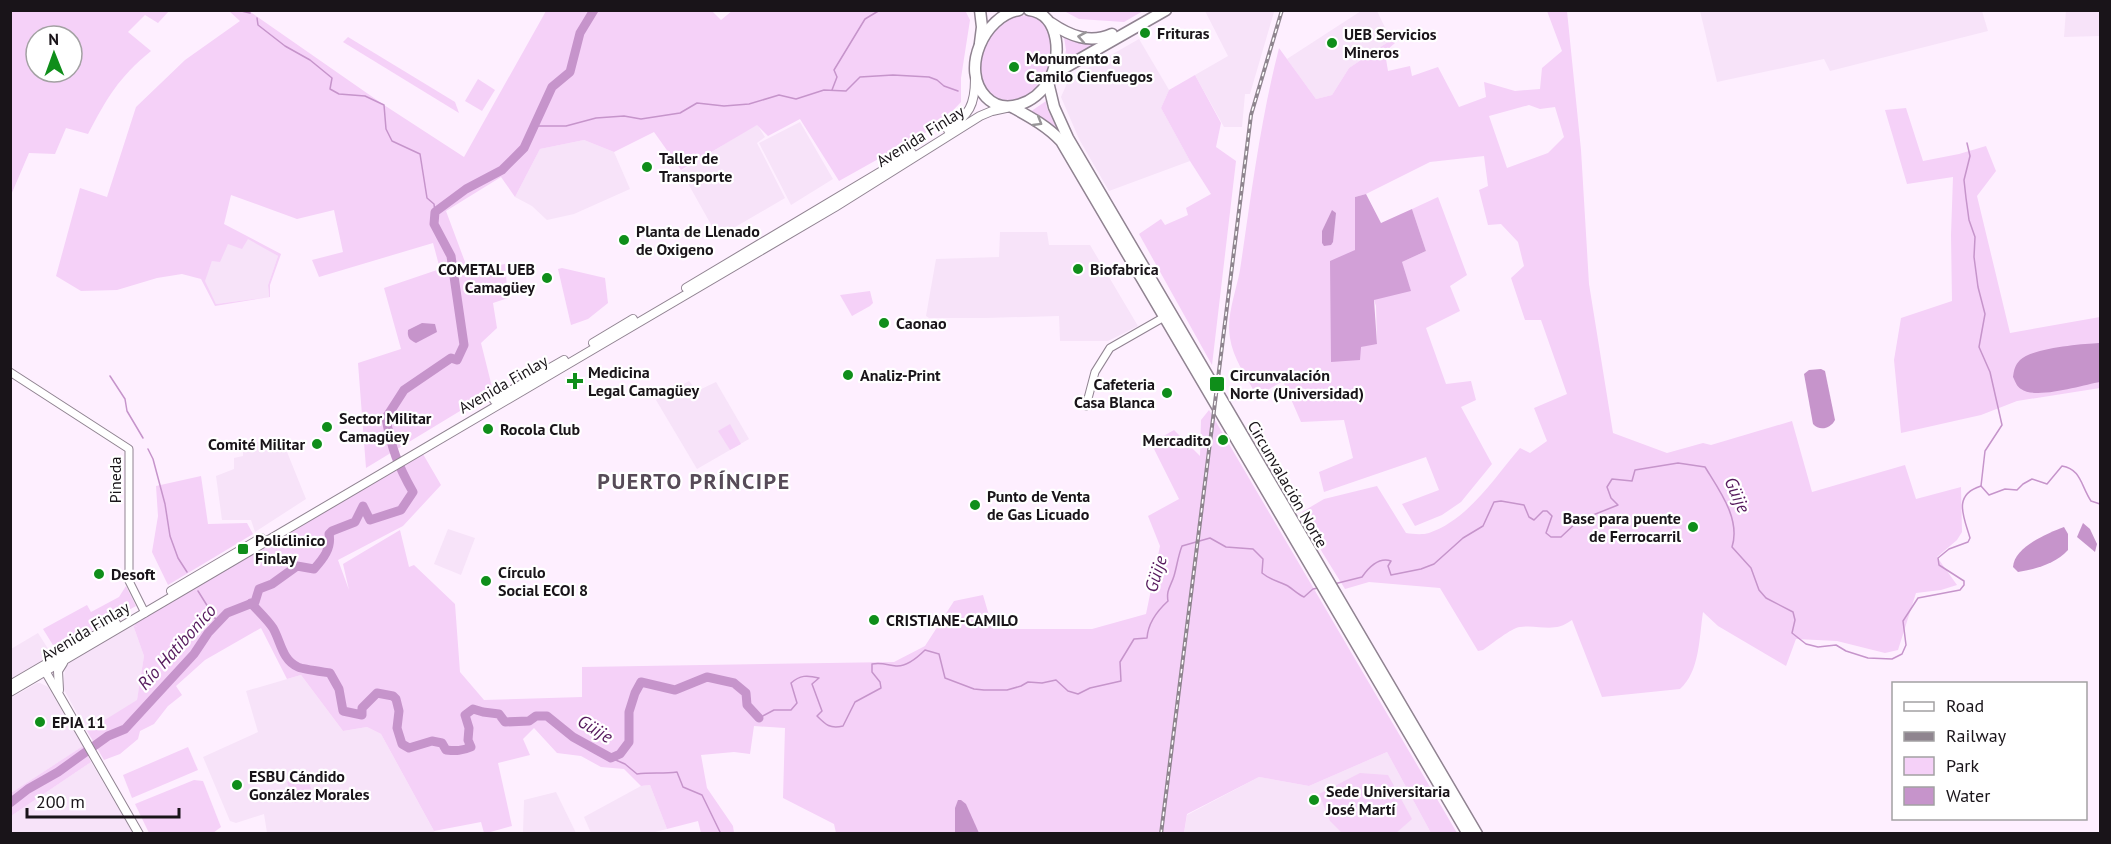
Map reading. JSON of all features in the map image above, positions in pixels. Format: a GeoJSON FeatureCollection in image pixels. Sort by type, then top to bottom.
{"type":"FeatureCollection","features":[{"type":"Feature","properties":{"kind":"highway"},"geometry":{"type":"LineString","coordinates":[[974,69],[982,27],[980,10]]}},
{"type":"Feature","properties":{"kind":"highway"},"geometry":{"type":"LineString","coordinates":[[1029,10],[1041,14],[1054,29],[1056,39],[1050,79]]}},
{"type":"Feature","properties":{"kind":"highway"},"geometry":{"type":"LineString","coordinates":[[1046,19],[1072,35],[1092,39],[1105,37],[1155,10]]}},
{"type":"Feature","properties":{"kind":"highway"},"geometry":{"type":"LineString","coordinates":[[1012,108],[1034,96],[1050,79],[1166,10]]}},
{"type":"Feature","properties":{"kind":"highway"},"geometry":{"type":"LineString","coordinates":[[980,43],[991,28],[1014,11]]}},
{"type":"Feature","properties":{"kind":"highway","name":"Circunvalación Norte"},"geometry":{"type":"LineString","coordinates":[[974,69],[986,97],[1000,106],[1012,108],[1040,122],[1061,141],[1476,834]]}},
{"type":"Feature","properties":{"kind":"highway","name":"Circunvalación Norte"},"geometry":{"type":"LineString","coordinates":[[1050,79],[1054,107],[1068,138],[1166,315]]}},
{"type":"Feature","properties":{"kind":"highway","name":"Circunvalación Norte"},"geometry":{"type":"LineString","coordinates":[[1330,592],[1467,834]]}},
{"type":"Feature","properties":{"kind":"main road","name":"Avenida Finlay"},"geometry":{"type":"LineString","coordinates":[[405,456],[941,134],[969,111],[974,100],[974,69]]}},
{"type":"Feature","properties":{"kind":"main road","name":"Avenida Finlay"},"geometry":{"type":"LineString","coordinates":[[10,692],[34,678],[44,669],[382,469],[844,201],[980,116],[992,111],[1012,108]]}},
{"type":"Feature","properties":{"kind":"main road","name":"Avenida Finlay"},"geometry":{"type":"LineString","coordinates":[[10,685],[68,658],[143,610]]}},
{"type":"Feature","properties":{"kind":"main road"},"geometry":{"type":"LineString","coordinates":[[57,691],[58,671],[68,658]]}},
{"type":"Feature","properties":{"kind":"main road"},"geometry":{"type":"LineString","coordinates":[[44,669],[139,834]]}},
{"type":"Feature","properties":{"kind":"main road"},"geometry":{"type":"LineString","coordinates":[[34,678],[46,681],[57,691]]}},
{"type":"Feature","properties":{"kind":"street"},"geometry":{"type":"LineString","coordinates":[[1086,406],[1095,372],[1110,348],[1166,315]]}},
{"type":"Feature","properties":{"kind":"street","name":"Pineda"},"geometry":{"type":"LineString","coordinates":[[10,372],[129,449],[129,581],[143,610]]}},
{"type":"Feature","properties":{"kind":"shaded area"},"geometry":{"type":"Polygon","coordinates":[[[2066,10],[2100,11],[2100,36],[2064,37],[2066,10]]]}},
{"type":"Feature","properties":{"kind":"shaded area"},"geometry":{"type":"Polygon","coordinates":[[[1205,11],[1274,12],[1250,94],[1245,94],[1242,127],[1224,127],[1195,75],[1228,56],[1205,11]]]}},
{"type":"Feature","properties":{"kind":"shaded area","name":"UEB Servicios Mineros"},"geometry":{"type":"Polygon","coordinates":[[[1361,11],[1377,11],[1391,40],[1349,68],[1332,95],[1316,99],[1287,59],[1361,11]]]}},
{"type":"Feature","properties":{"kind":"shaded area"},"geometry":{"type":"Polygon","coordinates":[[[1700,11],[1982,11],[1988,31],[1830,71],[1824,59],[1717,82],[1700,11]]]}},
{"type":"Feature","properties":{"kind":"shaded area"},"geometry":{"type":"Polygon","coordinates":[[[1139,39],[1169,90],[1161,108],[1190,161],[1109,191],[1079,139],[1061,97],[1069,79],[1139,39]]]}},
{"type":"Feature","properties":{"kind":"shaded area"},"geometry":{"type":"Polygon","coordinates":[[[800,122],[833,179],[791,205],[759,143],[800,122]]]}},
{"type":"Feature","properties":{"kind":"shaded area"},"geometry":{"type":"Polygon","coordinates":[[[757,124],[765,137],[757,143],[785,198],[718,237],[681,171],[757,124]]]}},
{"type":"Feature","properties":{"kind":"shaded area"},"geometry":{"type":"Polygon","coordinates":[[[584,140],[614,152],[630,189],[574,214],[547,220],[532,206],[515,197],[540,149],[584,140]]]}},
{"type":"Feature","properties":{"kind":"shaded area"},"geometry":{"type":"Polygon","coordinates":[[[1366,194],[1381,223],[1412,209],[1426,251],[1402,262],[1411,291],[1374,300],[1377,344],[1361,347],[1360,360],[1331,362],[1330,261],[1355,250],[1355,197],[1366,194]]]}},
{"type":"Feature","properties":{"kind":"shaded area"},"geometry":{"type":"Polygon","coordinates":[[[1000,232],[1047,232],[1049,245],[1090,245],[1138,326],[1108,341],[1060,341],[1059,316],[929,318],[926,316],[936,259],[999,257],[1000,232]]]}},
{"type":"Feature","properties":{"kind":"shaded area"},"geometry":{"type":"Polygon","coordinates":[[[248,238],[278,256],[268,285],[269,297],[216,304],[204,281],[212,261],[228,244],[248,238]]]}},
{"type":"Feature","properties":{"kind":"shaded area"},"geometry":{"type":"Polygon","coordinates":[[[689,381],[697,391],[716,382],[749,439],[697,469],[656,400],[689,381]]]}},
{"type":"Feature","properties":{"kind":"shaded area"},"geometry":{"type":"Polygon","coordinates":[[[281,437],[306,499],[255,532],[251,520],[222,520],[216,476],[234,469],[234,458],[243,456],[243,445],[281,437]]]}},
{"type":"Feature","properties":{"kind":"shaded area"},"geometry":{"type":"Polygon","coordinates":[[[448,529],[475,538],[461,575],[434,564],[448,529]]]}},
{"type":"Feature","properties":{"kind":"shaded area"},"geometry":{"type":"Polygon","coordinates":[[[133,625],[144,656],[137,701],[87,731],[63,688],[65,669],[70,661],[133,625]]]}},
{"type":"Feature","properties":{"kind":"shaded area"},"geometry":{"type":"Polygon","coordinates":[[[38,633],[52,655],[11,680],[11,649],[38,633]]]}},
{"type":"Feature","properties":{"kind":"shaded area"},"geometry":{"type":"Polygon","coordinates":[[[301,675],[343,731],[367,727],[381,734],[435,833],[267,833],[264,814],[236,823],[230,821],[203,757],[258,732],[246,691],[301,675]]]}},
{"type":"Feature","properties":{"kind":"shaded area","name":"EPIA 11"},"geometry":{"type":"Polygon","coordinates":[[[37,683],[48,687],[83,746],[11,793],[11,698],[37,683]]]}},
{"type":"Feature","properties":{"kind":"shaded area","name":"Sede Universitaria José Martí"},"geometry":{"type":"Polygon","coordinates":[[[1387,752],[1431,833],[1184,834],[1187,815],[1259,777],[1309,786],[1387,752]]]}},
{"type":"Feature","properties":{"kind":"shaded area"},"geometry":{"type":"Polygon","coordinates":[[[91,762],[133,833],[11,834],[11,816],[91,762]]]}},
{"type":"Feature","properties":{"kind":"shaded area"},"geometry":{"type":"Polygon","coordinates":[[[650,785],[667,829],[651,833],[591,833],[584,817],[641,786],[650,785]]]}},
{"type":"Feature","properties":{"kind":"shaded area"},"geometry":{"type":"Polygon","coordinates":[[[556,792],[576,833],[523,833],[524,800],[556,792]]]}},
{"type":"Feature","properties":{"kind":"green space"},"geometry":{"type":"Polygon","coordinates":[[[11,10],[169,11],[158,23],[145,15],[128,32],[151,51],[114,89],[88,134],[66,128],[55,154],[29,153],[11,195],[11,10]]]}},
{"type":"Feature","properties":{"kind":"green space"},"geometry":{"type":"Polygon","coordinates":[[[733,10],[965,10],[970,20],[961,78],[961,102],[939,125],[839,181],[800,119],[768,136],[757,125],[681,170],[654,132],[614,152],[584,140],[540,149],[515,197],[501,177],[446,211],[468,270],[505,264],[508,298],[493,303],[497,328],[481,343],[493,391],[366,468],[358,363],[401,349],[384,288],[440,269],[433,243],[319,277],[312,260],[343,252],[334,210],[297,219],[231,195],[224,224],[281,254],[270,285],[270,297],[215,306],[201,279],[182,274],[157,278],[117,290],[81,291],[56,276],[80,188],[107,197],[136,107],[185,60],[240,21],[229,11],[249,11],[384,105],[464,157],[546,11],[712,11],[721,20],[733,10]],[[248,239],[242,249],[228,244],[220,262],[212,261],[205,281],[216,304],[269,297],[268,285],[278,256],[248,239]]]}},
{"type":"Feature","properties":{"kind":"green space"},"geometry":{"type":"Polygon","coordinates":[[[1064,11],[1143,11],[1124,22],[1079,19],[1064,11]]]}},
{"type":"Feature","properties":{"kind":"green space"},"geometry":{"type":"Polygon","coordinates":[[[1547,11],[1567,11],[1581,150],[1589,284],[1613,433],[1667,453],[1703,443],[1711,445],[1792,421],[1812,492],[1905,465],[1916,499],[1961,487],[1962,532],[1957,540],[1937,557],[1957,585],[1941,590],[1916,593],[1898,650],[1885,653],[1837,641],[1796,639],[1786,666],[1718,626],[1703,612],[1695,664],[1687,682],[1680,689],[1602,697],[1572,620],[1552,628],[1527,626],[1516,628],[1478,651],[1440,588],[1369,582],[1345,589],[1322,552],[1302,512],[1324,499],[1377,486],[1406,533],[1429,533],[1443,527],[1469,508],[1520,448],[1530,453],[1547,441],[1534,408],[1567,394],[1541,320],[1525,320],[1511,278],[1524,266],[1518,242],[1501,224],[1488,225],[1479,190],[1488,186],[1484,156],[1430,162],[1366,194],[1355,197],[1360,360],[1360,347],[1377,343],[1374,300],[1402,262],[1426,251],[1412,209],[1438,197],[1467,275],[1450,286],[1460,311],[1426,328],[1446,384],[1471,381],[1476,400],[1461,407],[1492,464],[1461,502],[1442,515],[1415,526],[1402,504],[1439,490],[1426,457],[1324,492],[1319,472],[1353,458],[1344,420],[1301,422],[1283,381],[1259,395],[1255,393],[1234,353],[1229,330],[1261,131],[1279,48],[1316,99],[1332,95],[1349,68],[1391,40],[1395,43],[1387,50],[1388,71],[1410,66],[1412,76],[1438,67],[1459,107],[1486,97],[1484,82],[1515,91],[1540,89],[1542,68],[1562,51],[1547,11]],[[1529,105],[1489,116],[1507,168],[1548,153],[1564,137],[1555,107],[1540,109],[1529,105]]]}},
{"type":"Feature","properties":{"kind":"green space"},"geometry":{"type":"Polygon","coordinates":[[[1027,15],[1040,19],[1048,25],[1053,38],[1050,77],[1028,102],[996,102],[983,89],[979,68],[982,53],[986,42],[998,28],[1013,17],[1027,15]]]}},
{"type":"Feature","properties":{"kind":"green space"},"geometry":{"type":"Polygon","coordinates":[[[348,37],[455,102],[459,113],[343,42],[348,37]]]}},
{"type":"Feature","properties":{"kind":"green space"},"geometry":{"type":"Polygon","coordinates":[[[1064,37],[1075,41],[1109,42],[1063,69],[1066,50],[1064,37]]]}},
{"type":"Feature","properties":{"kind":"green space"},"geometry":{"type":"Polygon","coordinates":[[[1195,75],[1221,123],[1216,147],[1236,161],[1212,365],[1139,234],[1161,219],[1165,225],[1188,215],[1186,208],[1211,194],[1161,108],[1169,90],[1195,75]]]}},
{"type":"Feature","properties":{"kind":"green space"},"geometry":{"type":"Polygon","coordinates":[[[478,79],[495,90],[482,111],[465,101],[478,79]]]}},
{"type":"Feature","properties":{"kind":"green space"},"geometry":{"type":"Polygon","coordinates":[[[1046,101],[1047,108],[1059,133],[1030,112],[1046,101]]]}},
{"type":"Feature","properties":{"kind":"green space"},"geometry":{"type":"Polygon","coordinates":[[[1906,108],[1923,161],[1986,146],[1996,171],[1977,196],[2010,333],[2100,317],[2100,388],[2017,401],[1981,415],[1901,433],[1894,360],[1901,318],[1952,301],[1953,177],[1907,184],[1885,110],[1906,108]]]}},
{"type":"Feature","properties":{"kind":"green space"},"geometry":{"type":"Polygon","coordinates":[[[558,269],[605,278],[608,303],[588,319],[571,325],[558,269]]]}},
{"type":"Feature","properties":{"kind":"green space"},"geometry":{"type":"Polygon","coordinates":[[[870,291],[873,303],[852,316],[840,295],[870,291]]]}},
{"type":"Feature","properties":{"kind":"green space"},"geometry":{"type":"Polygon","coordinates":[[[1209,410],[1457,833],[1431,833],[1387,752],[1309,786],[1259,777],[1187,814],[1184,833],[836,833],[834,824],[783,798],[785,728],[754,726],[750,754],[734,752],[701,755],[707,788],[733,826],[734,833],[701,833],[698,821],[667,829],[650,785],[641,786],[624,769],[601,767],[581,756],[557,753],[534,728],[523,739],[530,755],[498,763],[512,826],[484,833],[481,822],[434,831],[381,734],[367,727],[343,731],[301,675],[287,679],[261,628],[205,660],[176,686],[182,695],[168,706],[154,724],[140,731],[138,739],[120,754],[104,760],[87,731],[137,700],[144,656],[133,625],[137,627],[134,625],[138,621],[423,454],[441,485],[403,526],[338,560],[349,590],[343,564],[400,530],[409,567],[414,565],[455,604],[460,672],[484,700],[582,697],[582,667],[894,662],[925,646],[954,601],[983,595],[993,629],[1092,629],[1146,614],[1160,546],[1148,516],[1179,499],[1151,443],[1174,430],[1200,456],[1201,420],[1209,410]]]}},
{"type":"Feature","properties":{"kind":"green space"},"geometry":{"type":"Polygon","coordinates":[[[730,424],[741,444],[730,450],[718,431],[730,424]]]}},
{"type":"Feature","properties":{"kind":"green space"},"geometry":{"type":"Polygon","coordinates":[[[201,476],[208,524],[247,523],[253,534],[168,585],[152,552],[158,516],[156,486],[201,476]]]}},
{"type":"Feature","properties":{"kind":"green space"},"geometry":{"type":"Polygon","coordinates":[[[126,586],[136,606],[56,650],[43,629],[87,605],[91,612],[119,597],[126,586]]]}},
{"type":"Feature","properties":{"kind":"green space"},"geometry":{"type":"Polygon","coordinates":[[[83,746],[91,762],[11,816],[11,793],[83,746]]]}},
{"type":"Feature","properties":{"kind":"green space"},"geometry":{"type":"Polygon","coordinates":[[[188,747],[198,770],[132,798],[123,775],[188,747]]]}},
{"type":"Feature","properties":{"kind":"green space"},"geometry":{"type":"Polygon","coordinates":[[[1360,773],[1388,775],[1412,819],[1396,833],[1342,833],[1330,821],[1319,794],[1360,773]]]}},
{"type":"Feature","properties":{"kind":"green space"},"geometry":{"type":"Polygon","coordinates":[[[298,778],[300,782],[308,779],[312,792],[305,795],[306,799],[294,803],[287,782],[298,778]]]}},
{"type":"Feature","properties":{"kind":"green space"},"geometry":{"type":"Polygon","coordinates":[[[194,780],[203,781],[221,827],[213,833],[149,833],[135,804],[194,780]]]}},
{"type":"Feature","properties":{"kind":"water"},"geometry":{"type":"Polygon","coordinates":[[[1332,210],[1336,213],[1333,242],[1331,245],[1324,246],[1322,231],[1332,210]]]}},
{"type":"Feature","properties":{"kind":"water"},"geometry":{"type":"Polygon","coordinates":[[[422,323],[435,324],[437,332],[416,343],[409,338],[408,330],[422,323]]]}},
{"type":"Feature","properties":{"kind":"water"},"geometry":{"type":"Polygon","coordinates":[[[2099,343],[2100,382],[2059,391],[2037,393],[2028,392],[2016,384],[2013,377],[2014,370],[2020,360],[2026,356],[2058,347],[2099,343]]]}},
{"type":"Feature","properties":{"kind":"water"},"geometry":{"type":"Polygon","coordinates":[[[1809,370],[1825,371],[1835,420],[1828,427],[1819,428],[1813,424],[1804,374],[1809,370]]]}},
{"type":"Feature","properties":{"kind":"water"},"geometry":{"type":"Polygon","coordinates":[[[2083,523],[2090,529],[2097,544],[2095,552],[2077,537],[2083,523]]]}},
{"type":"Feature","properties":{"kind":"water"},"geometry":{"type":"Polygon","coordinates":[[[2064,527],[2068,534],[2068,550],[2063,555],[2032,569],[2018,572],[2013,567],[2019,553],[2025,547],[2064,527]]]}},
{"type":"Feature","properties":{"kind":"water"},"geometry":{"type":"Polygon","coordinates":[[[958,800],[966,804],[979,833],[955,833],[955,808],[958,800]]]}},
{"type":"Feature","properties":{"kind":"waterway"},"geometry":{"type":"LineString","coordinates":[[237,10],[250,13]]}},
{"type":"Feature","properties":{"kind":"waterway","name":"Río Hatibonico"},"geometry":{"type":"LineString","coordinates":[[10,803],[108,736],[125,729],[194,654],[208,633],[227,613],[255,602],[259,589],[272,584],[297,566],[314,569],[328,549],[329,534],[355,522],[363,506],[370,520],[401,510],[413,492],[396,456],[386,418],[404,390],[451,358],[457,360],[464,345],[451,256],[434,224],[435,212],[466,189],[502,170],[524,148],[552,87],[570,72],[580,33],[594,10]]}},
{"type":"Feature","properties":{"kind":"waterway"},"geometry":{"type":"LineString","coordinates":[[832,90],[837,77],[834,70],[865,19],[880,10]]}},
{"type":"Feature","properties":{"kind":"waterway"},"geometry":{"type":"LineString","coordinates":[[257,18],[258,25],[285,46],[310,60],[332,78],[330,89],[339,94],[365,96],[384,105],[386,129],[392,141],[420,154],[427,198],[434,204],[435,212]]}},
{"type":"Feature","properties":{"kind":"waterway"},"geometry":{"type":"LineString","coordinates":[[534,126],[566,126],[596,118],[624,116],[641,119],[680,113],[697,103],[724,106],[749,104],[779,95],[796,99],[824,90],[846,91],[860,77],[893,75],[929,77],[958,91]]}},
{"type":"Feature","properties":{"kind":"waterway"},"geometry":{"type":"LineString","coordinates":[[1967,143],[1970,156],[1964,180],[1969,220],[1975,237],[1974,257],[1978,287],[1985,314],[1979,347],[1990,372],[2002,425],[1985,451],[1981,486]]}},
{"type":"Feature","properties":{"kind":"waterway"},"geometry":{"type":"LineString","coordinates":[[110,376],[125,399],[127,411],[143,438]]}},
{"type":"Feature","properties":{"kind":"waterway"},"geometry":{"type":"LineString","coordinates":[[148,449],[153,459],[165,504],[170,536],[178,558],[187,572]]}},
{"type":"Feature","properties":{"kind":"waterway","name":"Güije"},"geometry":{"type":"LineString","coordinates":[[1334,584],[1362,577],[1371,566],[1382,560],[1391,561],[1388,566],[1391,575],[1434,564],[1463,538],[1483,526],[1494,502],[1524,505],[1529,517],[1534,520],[1543,511],[1547,511],[1552,516],[1546,533],[1551,537],[1561,537],[1578,521],[1618,505],[1611,498],[1607,487],[1612,479],[1632,481],[1635,470],[1678,463],[1705,467],[1731,515],[1734,526],[1732,547],[1751,568],[1759,590],[1766,598],[1793,612],[1795,620],[1792,633],[1806,644],[1818,647],[1836,645],[1868,658],[1892,659],[1902,654],[1906,645],[1903,621],[1918,598],[1960,590],[1964,585],[1964,581],[1939,565],[1938,558],[1949,549],[1968,542],[1970,538],[1962,508],[1966,495],[1972,490],[1981,486],[1989,495],[2005,489],[2017,490],[2032,479],[2047,484],[2062,466],[2077,474],[2091,501],[2100,504]]}},
{"type":"Feature","properties":{"kind":"waterway","name":"Güije"},"geometry":{"type":"LineString","coordinates":[[759,718],[774,710],[791,710],[797,703],[791,683],[801,677],[811,676],[819,678],[812,684],[822,711],[817,716],[828,726],[843,726],[855,702],[881,688],[880,682],[872,672],[872,664],[904,665],[925,650],[939,654],[945,678],[974,689],[1007,690],[1028,682],[1042,683],[1056,680],[1068,691],[1078,694],[1090,688],[1121,681],[1120,662],[1134,639],[1147,638],[1154,618],[1168,601],[1168,591],[1182,546],[1210,538],[1226,547],[1253,549],[1263,559],[1262,573],[1304,597],[1313,589],[1318,588]]}},
{"type":"Feature","properties":{"kind":"waterway"},"geometry":{"type":"LineString","coordinates":[[198,591],[218,623]]}},
{"type":"Feature","properties":{"kind":"waterway","name":"Güije"},"geometry":{"type":"LineString","coordinates":[[251,603],[273,628],[288,660],[303,669],[330,673],[339,689],[343,711],[362,715],[362,708],[377,693],[393,696],[399,711],[397,728],[402,744],[409,748],[432,741],[442,743],[446,750],[471,747],[465,715],[473,709],[499,714],[505,722],[529,721],[536,716],[547,716],[573,737],[611,758],[620,754],[629,742],[629,712],[641,682],[675,690],[707,677],[734,683],[746,693],[747,705],[759,718]]}},
{"type":"Feature","properties":{"kind":"waterway"},"geometry":{"type":"LineString","coordinates":[[611,758],[625,764],[637,774],[677,772],[683,787],[702,795],[721,834]]}},
{"type":"Feature","properties":{"kind":"railway"},"geometry":{"type":"LineString","coordinates":[[1161,834],[1251,115],[1282,10]]}},
{"type":"Feature","properties":{"kind":"place","name":"Frituras"},"geometry":{"type":"Point","coordinates":[1145,33]}},
{"type":"Feature","properties":{"kind":"place","name":"UEB Servicios Mineros"},"geometry":{"type":"Point","coordinates":[1332,43]}},
{"type":"Feature","properties":{"kind":"place","name":"Monumento a Camilo Cienfuegos"},"geometry":{"type":"Point","coordinates":[1014,67]}},
{"type":"Feature","properties":{"kind":"place","name":"Taller de Transporte"},"geometry":{"type":"Point","coordinates":[647,167]}},
{"type":"Feature","properties":{"kind":"place","name":"Planta de Llenado de Oxigeno"},"geometry":{"type":"Point","coordinates":[624,240]}},
{"type":"Feature","properties":{"kind":"place","name":"Biofabrica"},"geometry":{"type":"Point","coordinates":[1078,269]}},
{"type":"Feature","properties":{"kind":"place","name":"COMETAL UEB Camagüey"},"geometry":{"type":"Point","coordinates":[547,278]}},
{"type":"Feature","properties":{"kind":"place","name":"Caonao"},"geometry":{"type":"Point","coordinates":[884,323]}},
{"type":"Feature","properties":{"kind":"place","name":"Analiz-Print"},"geometry":{"type":"Point","coordinates":[848,375]}},
{"type":"Feature","properties":{"kind":"place","name":"Medicina Legal Camagüey"},"geometry":{"type":"Point","coordinates":[575,381]}},
{"type":"Feature","properties":{"kind":"place","name":"Circunvalación Norte (Universidad)"},"geometry":{"type":"Point","coordinates":[1217,384]}},
{"type":"Feature","properties":{"kind":"place","name":"Cafeteria Casa Blanca"},"geometry":{"type":"Point","coordinates":[1167,393]}},
{"type":"Feature","properties":{"kind":"place","name":"Sector Militar Camagüey"},"geometry":{"type":"Point","coordinates":[327,427]}},
{"type":"Feature","properties":{"kind":"place","name":"Rocola Club"},"geometry":{"type":"Point","coordinates":[488,429]}},
{"type":"Feature","properties":{"kind":"place","name":"Mercadito"},"geometry":{"type":"Point","coordinates":[1223,440]}},
{"type":"Feature","properties":{"kind":"place","name":"Comité Militar"},"geometry":{"type":"Point","coordinates":[317,444]}},
{"type":"Feature","properties":{"kind":"place","name":"Punto de Venta de Gas Licuado"},"geometry":{"type":"Point","coordinates":[975,505]}},
{"type":"Feature","properties":{"kind":"place","name":"Base para puente de Ferrocarril"},"geometry":{"type":"Point","coordinates":[1693,527]}},
{"type":"Feature","properties":{"kind":"place","name":"Policlinico Finlay"},"geometry":{"type":"Point","coordinates":[243,549]}},
{"type":"Feature","properties":{"kind":"place","name":"Desoft"},"geometry":{"type":"Point","coordinates":[99,574]}},
{"type":"Feature","properties":{"kind":"place","name":"Círculo Social ECOI 8"},"geometry":{"type":"Point","coordinates":[486,581]}},
{"type":"Feature","properties":{"kind":"place","name":"CRISTIANE-CAMILO"},"geometry":{"type":"Point","coordinates":[874,620]}},
{"type":"Feature","properties":{"kind":"place","name":"EPIA 11"},"geometry":{"type":"Point","coordinates":[40,722]}},
{"type":"Feature","properties":{"kind":"place","name":"ESBU Cándido González Morales"},"geometry":{"type":"Point","coordinates":[237,785]}},
{"type":"Feature","properties":{"kind":"place","name":"Sede Universitaria José Martí"},"geometry":{"type":"Point","coordinates":[1314,800]}},
{"type":"Feature","properties":{"kind":"district","name":"PUERTO PRÍNCIPE"},"geometry":{"type":"Point","coordinates":[694,481]}}]}
